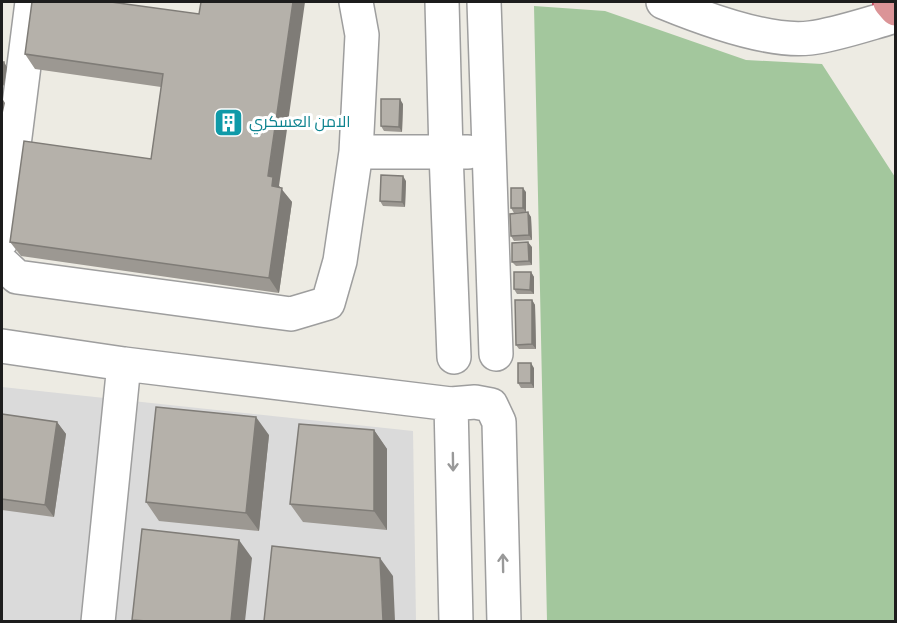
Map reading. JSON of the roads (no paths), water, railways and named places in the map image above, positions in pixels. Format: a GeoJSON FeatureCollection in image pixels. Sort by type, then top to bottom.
{"type":"FeatureCollection","features":[{"type":"Feature","properties":{"kind":"highway"},"geometry":{"type":"LineString","coordinates":[[890,2],[896,9]]}},
{"type":"Feature","properties":{"kind":"street"},"geometry":{"type":"LineString","coordinates":[[2,240],[33,2]]}},
{"type":"Feature","properties":{"kind":"street"},"geometry":{"type":"LineString","coordinates":[[2,262],[17,277],[291,314],[328,303],[340,261],[356,152],[362,35],[356,2]]}},
{"type":"Feature","properties":{"kind":"street"},"geometry":{"type":"LineString","coordinates":[[442,2],[454,357]]}},
{"type":"Feature","properties":{"kind":"street"},"geometry":{"type":"LineString","coordinates":[[663,2],[698,16],[773,37],[810,38],[896,16]]}},
{"type":"Feature","properties":{"kind":"street"},"geometry":{"type":"LineString","coordinates":[[485,3],[496,354]]}},
{"type":"Feature","properties":{"kind":"street"},"geometry":{"type":"LineString","coordinates":[[356,152],[488,151]]}},
{"type":"Feature","properties":{"kind":"street"},"geometry":{"type":"LineString","coordinates":[[2,346],[124,364],[451,404],[475,402],[491,405],[499,422],[504,621]]}},
{"type":"Feature","properties":{"kind":"street"},"geometry":{"type":"LineString","coordinates":[[98,621],[124,364]]}},
{"type":"Feature","properties":{"kind":"street"},"geometry":{"type":"LineString","coordinates":[[451,404],[456,621]]}},
{"type":"Feature","properties":{"kind":"place","name":"الامن العسكري"},"geometry":{"type":"Point","coordinates":[228,122]}}]}
